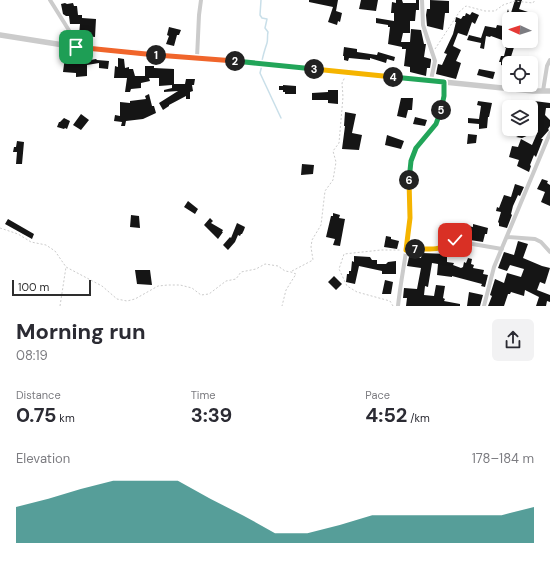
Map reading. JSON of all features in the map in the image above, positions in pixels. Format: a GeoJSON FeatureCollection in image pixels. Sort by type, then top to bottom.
{"type":"FeatureCollection","features":[{"type":"Feature","properties":{"kind":"street"},"geometry":{"type":"LineString","coordinates":[[50,0],[70,32],[76,47]]}},
{"type":"Feature","properties":{"kind":"street"},"geometry":{"type":"LineString","coordinates":[[197,58],[201,0]]}},
{"type":"Feature","properties":{"kind":"street"},"geometry":{"type":"LineString","coordinates":[[422,0],[423,25],[435,61],[430,80]]}},
{"type":"Feature","properties":{"kind":"street"},"geometry":{"type":"LineString","coordinates":[[0,34],[76,47],[550,91]]}},
{"type":"Feature","properties":{"kind":"street"},"geometry":{"type":"LineString","coordinates":[[543,91],[547,66],[550,60]]}},
{"type":"Feature","properties":{"kind":"street"},"geometry":{"type":"LineString","coordinates":[[398,306],[410,218],[409,178],[411,161],[416,148],[436,124],[444,96],[444,82]]}},
{"type":"Feature","properties":{"kind":"street"},"geometry":{"type":"LineString","coordinates":[[484,306],[494,267],[550,133]]}},
{"type":"Feature","properties":{"kind":"street"},"geometry":{"type":"LineString","coordinates":[[507,237],[535,238],[550,252]]}},
{"type":"Feature","properties":{"kind":"street"},"geometry":{"type":"LineString","coordinates":[[406,250],[444,248],[455,240],[502,249]]}},
{"type":"Feature","properties":{"kind":"path"},"geometry":{"type":"LineString","coordinates":[[432,52],[440,44],[460,11],[466,6],[485,11],[495,11],[503,5],[515,1],[533,3],[535,0]]}},
{"type":"Feature","properties":{"kind":"path"},"geometry":{"type":"LineString","coordinates":[[291,272],[313,260],[311,247],[312,240],[321,225],[325,191],[333,180],[336,162],[333,151],[339,143],[343,97],[342,83],[347,72]]}},
{"type":"Feature","properties":{"kind":"path"},"geometry":{"type":"LineString","coordinates":[[0,228],[18,234],[31,242],[46,245],[55,251],[66,267],[102,286],[117,299],[127,301],[135,299],[158,286],[168,285],[180,285],[192,288],[201,295],[209,294],[226,281],[236,279],[241,272],[256,269],[265,264],[278,266],[285,271],[296,274],[286,290],[282,306]]}},
{"type":"Feature","properties":{"kind":"path"},"geometry":{"type":"LineString","coordinates":[[393,306],[390,301],[357,292],[347,286],[339,269],[344,254],[381,250],[406,250]]}},
{"type":"Feature","properties":{"kind":"path"},"geometry":{"type":"LineString","coordinates":[[60,306],[66,267]]}},
{"type":"Feature","properties":{"kind":"building"},"geometry":{"type":"Polygon","coordinates":[[[309,0],[338,0],[336,11],[342,13],[340,22],[338,21],[337,25],[328,22],[333,7],[309,2],[309,0]]]}},
{"type":"Feature","properties":{"kind":"building"},"geometry":{"type":"Polygon","coordinates":[[[361,0],[378,0],[376,11],[359,9],[361,0]]]}},
{"type":"Feature","properties":{"kind":"building"},"geometry":{"type":"Polygon","coordinates":[[[396,0],[402,0],[403,3],[416,3],[416,0],[419,0],[419,10],[416,10],[415,21],[410,21],[410,33],[403,33],[401,42],[410,42],[411,29],[421,30],[424,44],[426,44],[424,57],[431,59],[430,68],[427,68],[426,76],[410,72],[410,67],[404,66],[406,49],[388,44],[390,27],[388,27],[388,25],[376,23],[376,18],[394,21],[394,13],[391,13],[392,2],[396,3],[396,0]]]}},
{"type":"Feature","properties":{"kind":"building"},"geometry":{"type":"Polygon","coordinates":[[[430,0],[449,1],[449,13],[445,13],[443,30],[427,26],[426,15],[427,9],[430,9],[430,0]]]}},
{"type":"Feature","properties":{"kind":"building"},"geometry":{"type":"Polygon","coordinates":[[[515,0],[522,0],[519,9],[528,12],[511,12],[515,0]]]}},
{"type":"Feature","properties":{"kind":"building"},"geometry":{"type":"Polygon","coordinates":[[[73,3],[74,6],[77,6],[78,15],[82,15],[82,18],[96,19],[95,37],[79,35],[80,24],[70,24],[69,16],[63,14],[61,4],[73,3]]]}},
{"type":"Feature","properties":{"kind":"building"},"geometry":{"type":"Polygon","coordinates":[[[472,12],[479,15],[475,24],[472,22],[467,36],[458,33],[453,46],[461,50],[456,61],[461,63],[456,79],[436,74],[438,64],[442,65],[447,54],[444,53],[453,34],[456,17],[461,19],[466,13],[470,15],[472,12]]]}},
{"type":"Feature","properties":{"kind":"building"},"geometry":{"type":"Polygon","coordinates":[[[497,25],[502,26],[502,40],[491,36],[486,36],[484,49],[480,48],[481,43],[467,40],[469,35],[481,38],[485,26],[496,28],[497,25]]]}},
{"type":"Feature","properties":{"kind":"building"},"geometry":{"type":"Polygon","coordinates":[[[169,27],[181,30],[179,35],[177,35],[174,46],[166,44],[169,36],[167,35],[169,27]]]}},
{"type":"Feature","properties":{"kind":"building"},"geometry":{"type":"Polygon","coordinates":[[[344,47],[357,49],[357,52],[377,55],[378,52],[395,57],[394,61],[387,59],[386,63],[370,58],[370,60],[349,58],[348,61],[344,60],[344,47]]]}},
{"type":"Feature","properties":{"kind":"building"},"geometry":{"type":"Polygon","coordinates":[[[506,48],[514,48],[511,56],[504,56],[506,48]]]}},
{"type":"Feature","properties":{"kind":"building"},"geometry":{"type":"Polygon","coordinates":[[[501,56],[502,65],[501,62],[499,62],[501,56]]]}},
{"type":"Feature","properties":{"kind":"building"},"geometry":{"type":"Polygon","coordinates":[[[65,57],[85,58],[84,61],[96,59],[109,61],[108,69],[99,68],[99,63],[87,65],[87,76],[76,77],[76,73],[63,72],[65,57]]]}},
{"type":"Feature","properties":{"kind":"building"},"geometry":{"type":"Polygon","coordinates":[[[118,58],[124,59],[125,68],[129,67],[129,69],[133,69],[135,76],[145,76],[145,66],[154,66],[154,68],[174,69],[174,84],[185,84],[186,79],[195,79],[194,85],[192,85],[193,91],[190,92],[190,99],[186,99],[186,96],[163,110],[159,103],[178,91],[164,92],[164,90],[172,88],[172,85],[159,86],[159,78],[149,78],[150,81],[141,83],[141,88],[131,89],[130,92],[125,92],[127,78],[114,78],[115,66],[118,67],[118,58]]]}},
{"type":"Feature","properties":{"kind":"building"},"geometry":{"type":"Polygon","coordinates":[[[479,69],[495,72],[493,79],[477,75],[479,69]]]}},
{"type":"Feature","properties":{"kind":"building"},"geometry":{"type":"Polygon","coordinates":[[[279,86],[296,86],[296,94],[285,94],[283,90],[279,90],[279,86]]]}},
{"type":"Feature","properties":{"kind":"building"},"geometry":{"type":"Polygon","coordinates":[[[328,90],[338,90],[338,104],[328,103],[328,100],[312,100],[312,93],[328,92],[328,90]]]}},
{"type":"Feature","properties":{"kind":"building"},"geometry":{"type":"Polygon","coordinates":[[[149,94],[152,106],[154,106],[156,113],[143,119],[126,121],[125,126],[121,126],[122,122],[114,121],[115,115],[120,116],[120,102],[130,103],[130,101],[146,99],[145,96],[149,94]]]}},
{"type":"Feature","properties":{"kind":"building"},"geometry":{"type":"Polygon","coordinates":[[[401,98],[413,98],[412,110],[408,110],[406,118],[397,116],[401,98]]]}},
{"type":"Feature","properties":{"kind":"building"},"geometry":{"type":"Polygon","coordinates":[[[478,101],[492,103],[487,128],[479,129],[479,124],[468,123],[468,118],[479,119],[481,106],[477,105],[478,101]]]}},
{"type":"Feature","properties":{"kind":"building"},"geometry":{"type":"Polygon","coordinates":[[[538,102],[550,103],[550,108],[546,108],[545,115],[550,120],[549,130],[541,139],[543,139],[536,157],[534,155],[529,172],[517,166],[519,160],[509,157],[512,146],[518,147],[521,139],[532,145],[536,136],[538,136],[538,102]]]}},
{"type":"Feature","properties":{"kind":"building"},"geometry":{"type":"Polygon","coordinates":[[[345,112],[356,114],[352,133],[362,135],[359,150],[342,149],[345,112]]]}},
{"type":"Feature","properties":{"kind":"building"},"geometry":{"type":"Polygon","coordinates":[[[81,114],[89,120],[81,130],[73,125],[81,114]]]}},
{"type":"Feature","properties":{"kind":"building"},"geometry":{"type":"Polygon","coordinates":[[[415,117],[427,120],[425,126],[413,124],[415,117]]]}},
{"type":"Feature","properties":{"kind":"building"},"geometry":{"type":"Polygon","coordinates":[[[64,118],[70,121],[67,129],[57,127],[59,122],[64,118]]]}},
{"type":"Feature","properties":{"kind":"building"},"geometry":{"type":"Polygon","coordinates":[[[468,134],[477,135],[476,143],[467,144],[468,134]]]}},
{"type":"Feature","properties":{"kind":"building"},"geometry":{"type":"Polygon","coordinates":[[[387,135],[404,141],[401,149],[385,145],[387,135]]]}},
{"type":"Feature","properties":{"kind":"building"},"geometry":{"type":"Polygon","coordinates":[[[518,136],[527,136],[522,138],[516,137],[518,136]]]}},
{"type":"Feature","properties":{"kind":"building"},"geometry":{"type":"Polygon","coordinates":[[[17,141],[24,142],[22,164],[16,164],[17,152],[13,152],[17,141]]]}},
{"type":"Feature","properties":{"kind":"building"},"geometry":{"type":"Polygon","coordinates":[[[302,164],[314,165],[313,174],[301,175],[302,164]]]}},
{"type":"Feature","properties":{"kind":"building"},"geometry":{"type":"Polygon","coordinates":[[[542,179],[548,181],[547,183],[550,185],[550,206],[541,202],[545,192],[537,189],[542,179]]]}},
{"type":"Feature","properties":{"kind":"building"},"geometry":{"type":"Polygon","coordinates":[[[515,184],[524,187],[513,206],[512,215],[507,228],[499,226],[498,222],[501,212],[496,211],[497,207],[499,208],[504,195],[511,197],[515,184]]]}},
{"type":"Feature","properties":{"kind":"building"},"geometry":{"type":"Polygon","coordinates":[[[188,201],[198,209],[195,214],[184,207],[188,201]]]}},
{"type":"Feature","properties":{"kind":"building"},"geometry":{"type":"Polygon","coordinates":[[[333,213],[340,215],[339,218],[345,219],[340,246],[333,245],[335,239],[326,237],[333,213]]]}},
{"type":"Feature","properties":{"kind":"building"},"geometry":{"type":"Polygon","coordinates":[[[131,215],[139,216],[140,228],[130,227],[131,215]]]}},
{"type":"Feature","properties":{"kind":"building"},"geometry":{"type":"Polygon","coordinates":[[[210,218],[213,221],[211,223],[223,230],[218,239],[204,225],[210,218]]]}},
{"type":"Feature","properties":{"kind":"building"},"geometry":{"type":"Polygon","coordinates":[[[8,219],[34,234],[32,239],[5,224],[8,219]]]}},
{"type":"Feature","properties":{"kind":"building"},"geometry":{"type":"Polygon","coordinates":[[[237,223],[245,227],[244,230],[240,236],[238,235],[235,242],[228,250],[223,245],[230,237],[231,238],[237,223]]]}},
{"type":"Feature","properties":{"kind":"building"},"geometry":{"type":"Polygon","coordinates":[[[459,224],[473,227],[473,224],[488,228],[483,242],[470,240],[471,235],[456,233],[459,224]]]}},
{"type":"Feature","properties":{"kind":"building"},"geometry":{"type":"Polygon","coordinates":[[[386,236],[399,241],[397,249],[384,247],[386,236]]]}},
{"type":"Feature","properties":{"kind":"building"},"geometry":{"type":"Polygon","coordinates":[[[518,241],[528,244],[523,258],[550,268],[545,284],[540,282],[537,290],[550,295],[550,302],[547,301],[546,306],[536,306],[539,297],[525,290],[524,296],[511,292],[508,294],[504,306],[488,306],[492,296],[490,295],[495,279],[504,283],[507,273],[521,277],[524,269],[510,265],[507,271],[498,268],[504,252],[514,255],[518,241]]]}},
{"type":"Feature","properties":{"kind":"building"},"geometry":{"type":"Polygon","coordinates":[[[422,253],[447,254],[447,262],[454,263],[453,265],[461,268],[463,267],[464,262],[466,263],[468,258],[472,259],[471,264],[474,265],[473,268],[484,270],[483,274],[488,275],[485,287],[481,286],[482,284],[452,276],[437,275],[438,264],[432,263],[428,287],[425,286],[424,295],[434,296],[436,285],[445,286],[444,301],[460,304],[460,306],[406,306],[407,298],[403,298],[404,288],[417,289],[421,268],[407,266],[409,257],[421,258],[422,253]]]}},
{"type":"Feature","properties":{"kind":"building"},"geometry":{"type":"Polygon","coordinates":[[[354,256],[370,257],[372,260],[377,260],[377,264],[386,264],[388,262],[396,261],[396,274],[382,274],[382,271],[359,266],[355,284],[346,282],[347,274],[351,271],[352,261],[354,262],[354,256]]]}},
{"type":"Feature","properties":{"kind":"building"},"geometry":{"type":"Polygon","coordinates":[[[135,270],[150,270],[152,285],[137,284],[135,270]]]}},
{"type":"Feature","properties":{"kind":"building"},"geometry":{"type":"Polygon","coordinates":[[[334,276],[342,284],[336,290],[328,282],[334,276]]]}},
{"type":"Feature","properties":{"kind":"building"},"geometry":{"type":"Polygon","coordinates":[[[385,280],[393,282],[391,294],[382,294],[385,280]]]}},
{"type":"Feature","properties":{"kind":"building"},"geometry":{"type":"Polygon","coordinates":[[[469,292],[483,295],[480,306],[467,306],[469,292]]]}},
{"type":"Feature","properties":{"kind":"waterway"},"geometry":{"type":"LineString","coordinates":[[261,0],[260,15],[262,18],[267,19],[265,28],[268,32],[262,61]]}},
{"type":"Feature","properties":{"kind":"waterway"},"geometry":{"type":"LineString","coordinates":[[262,65],[260,73],[281,118]]}},
{"type":"Feature","properties":{"kind":"route"},"geometry":{"type":"LineString","coordinates":[[76,47],[258,63],[444,82],[444,96],[436,124],[422,139],[416,148],[411,161],[409,178],[410,218],[406,250],[444,248],[455,240]]}}]}
